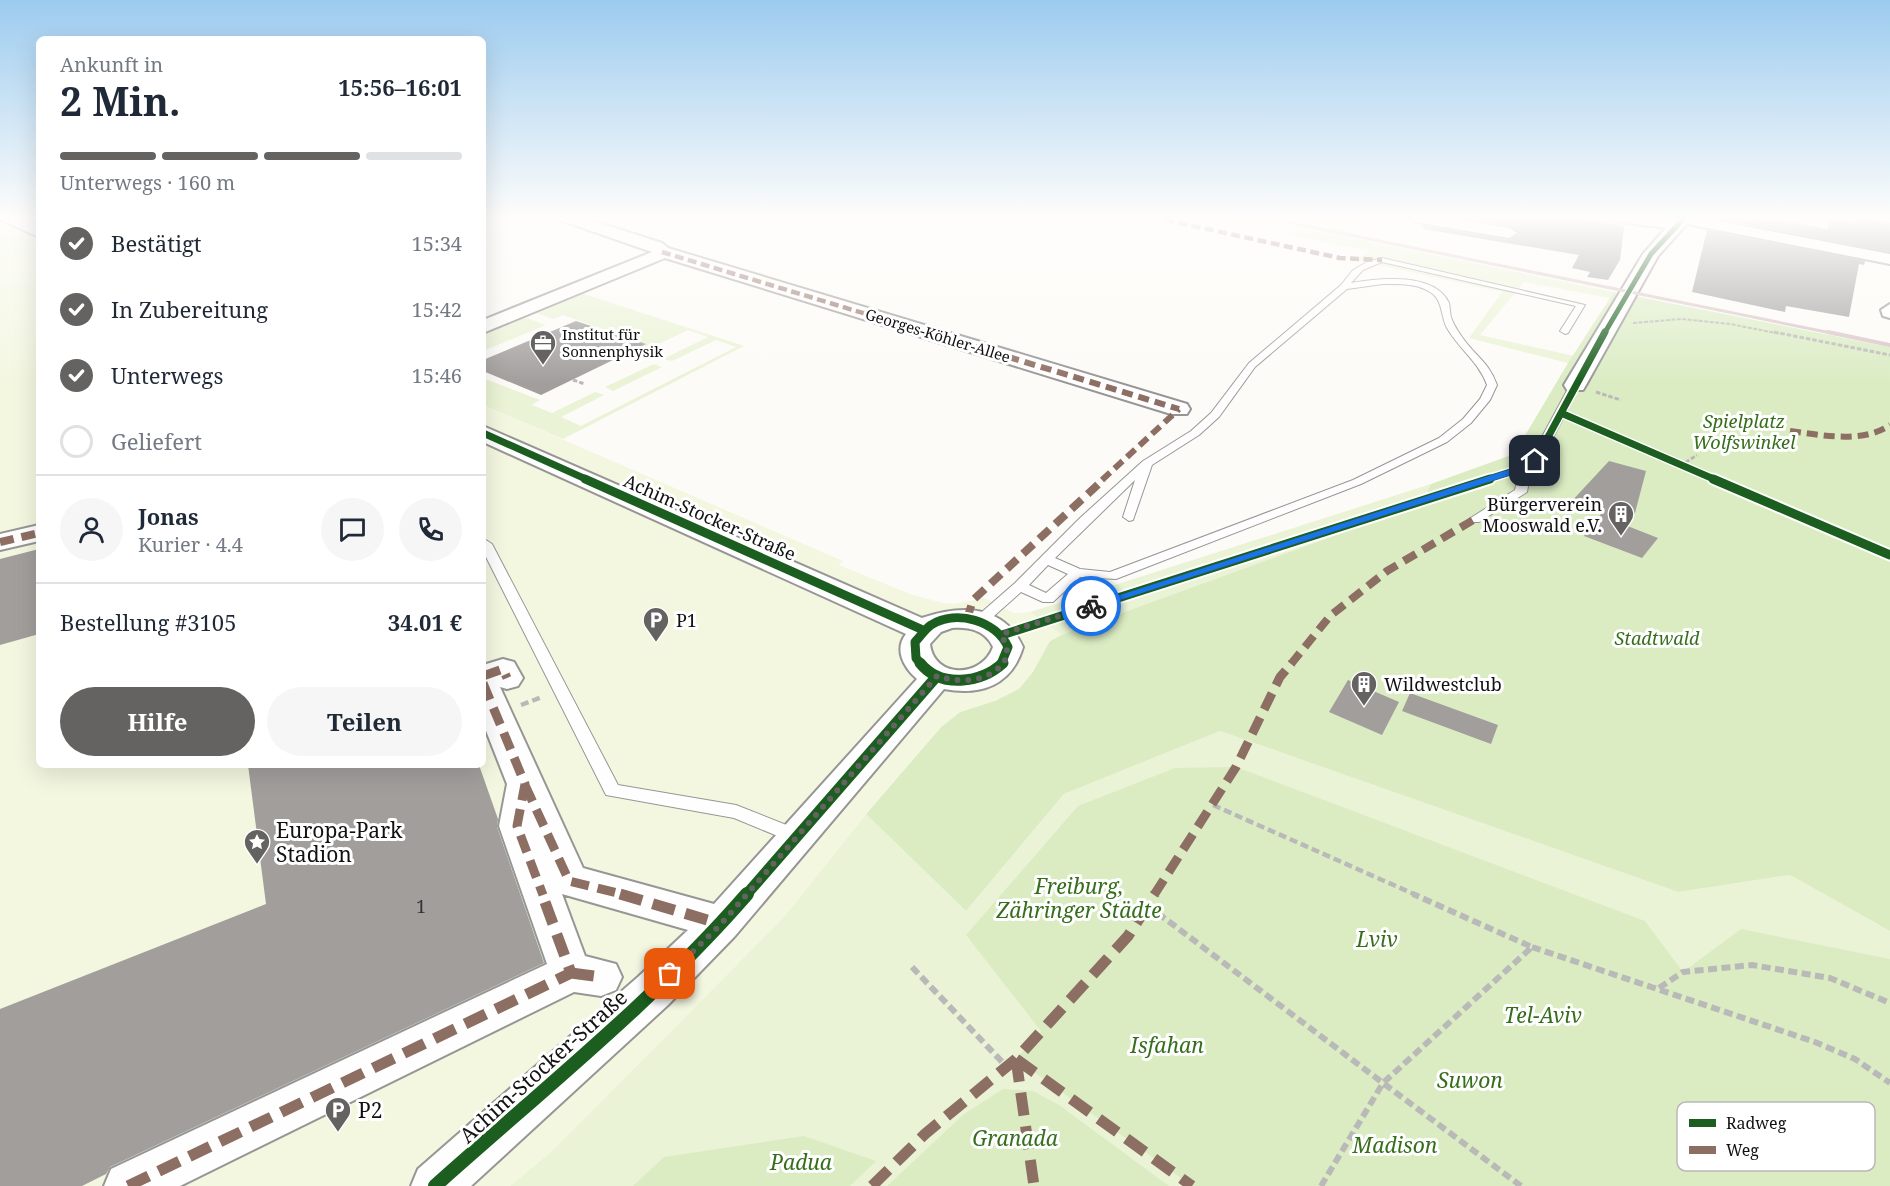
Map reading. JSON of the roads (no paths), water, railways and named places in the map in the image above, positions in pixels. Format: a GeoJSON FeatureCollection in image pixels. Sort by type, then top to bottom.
{"type":"FeatureCollection","features":[{"type":"Feature","properties":{"kind":"street"},"geometry":{"type":"LineString","coordinates":[[486,326],[618,272]]}},
{"type":"Feature","properties":{"kind":"street","name":"Georges-Köhler-Allee"},"geometry":{"type":"LineString","coordinates":[[734,272],[1179,410]]}},
{"type":"Feature","properties":{"kind":"street"},"geometry":{"type":"LineString","coordinates":[[1575,385],[1640,272]]}},
{"type":"Feature","properties":{"kind":"street","name":"Achim-Stocker-Straße"},"geometry":{"type":"LineString","coordinates":[[486,434],[923,630]]}},
{"type":"Feature","properties":{"kind":"street"},"geometry":{"type":"LineString","coordinates":[[0,542],[36,534]]}},
{"type":"Feature","properties":{"kind":"street"},"geometry":{"type":"LineString","coordinates":[[949,619],[991,628],[1008,654],[994,672],[967,680],[937,676],[922,667],[914,654],[915,642],[923,630],[949,619]]}},
{"type":"Feature","properties":{"kind":"street","name":"Achim-Stocker-Straße"},"geometry":{"type":"LineString","coordinates":[[435,1186],[653,991],[721,924],[937,676]]}},
{"type":"Feature","properties":{"kind":"street"},"geometry":{"type":"LineString","coordinates":[[497,686],[525,784],[569,881],[663,905],[721,924]]}},
{"type":"Feature","properties":{"kind":"street"},"geometry":{"type":"LineString","coordinates":[[128,1186],[586,975],[517,826],[525,784]]}},
{"type":"Feature","properties":{"kind":"lane"},"geometry":{"type":"LineString","coordinates":[[991,628],[1020,586],[1047,559],[1147,463],[1195,433],[1215,415],[1252,365],[1344,287],[1356,272]]}},
{"type":"Feature","properties":{"kind":"lane"},"geometry":{"type":"LineString","coordinates":[[1437,272],[1581,305],[1565,330]]}},
{"type":"Feature","properties":{"kind":"lane"},"geometry":{"type":"LineString","coordinates":[[1047,559],[1077,573],[1112,576],[1346,487],[1443,440],[1467,421],[1485,400],[1492,385],[1487,370],[1477,356],[1459,340],[1447,319],[1444,302],[1435,291],[1391,280],[1367,281],[1344,287]]}},
{"type":"Feature","properties":{"kind":"lane"},"geometry":{"type":"LineString","coordinates":[[991,628],[1526,467],[1535,461],[1575,385]]}},
{"type":"Feature","properties":{"kind":"lane"},"geometry":{"type":"LineString","coordinates":[[1129,517],[1147,463]]}},
{"type":"Feature","properties":{"kind":"lane"},"geometry":{"type":"LineString","coordinates":[[1474,519],[1521,492],[1526,467]]}},
{"type":"Feature","properties":{"kind":"lane"},"geometry":{"type":"LineString","coordinates":[[486,544],[612,790],[736,812],[798,837]]}},
{"type":"Feature","properties":{"kind":"lane"},"geometry":{"type":"LineString","coordinates":[[1020,586],[1048,599],[1077,573]]}},
{"type":"Feature","properties":{"kind":"railway"},"geometry":{"type":"LineString","coordinates":[[1534,272],[1836,334]]}},
{"type":"Feature","properties":{"kind":"railway"},"geometry":{"type":"LineString","coordinates":[[1828,332],[1890,345]]}},
{"type":"Feature","properties":{"kind":"place","name":"Institut für Sonnenphysik"},"geometry":{"type":"Point","coordinates":[543,366]}},
{"type":"Feature","properties":{"kind":"place","name":"Bürgerverein Mooswald e.V."},"geometry":{"type":"Point","coordinates":[1621,537]}},
{"type":"Feature","properties":{"kind":"place","name":"P1"},"geometry":{"type":"Point","coordinates":[656,643]}},
{"type":"Feature","properties":{"kind":"place","name":"Wildwestclub"},"geometry":{"type":"Point","coordinates":[1364,707]}},
{"type":"Feature","properties":{"kind":"place","name":"Europa-Park Stadion"},"geometry":{"type":"Point","coordinates":[257,865]}},
{"type":"Feature","properties":{"kind":"place","name":"P2"},"geometry":{"type":"Point","coordinates":[338,1133]}},
{"type":"Feature","properties":{"kind":"park label","name":"Spielplatz Wolfswinkel"},"geometry":{"type":"Point","coordinates":[1744,431]}},
{"type":"Feature","properties":{"kind":"park label","name":"Stadtwald"},"geometry":{"type":"Point","coordinates":[1657,638]}},
{"type":"Feature","properties":{"kind":"park label","name":"Freiburg, Zähringer Städte"},"geometry":{"type":"Point","coordinates":[1079,898]}},
{"type":"Feature","properties":{"kind":"park label","name":"Lviv"},"geometry":{"type":"Point","coordinates":[1377,939]}},
{"type":"Feature","properties":{"kind":"park label","name":"Tel-Aviv"},"geometry":{"type":"Point","coordinates":[1543,1015]}},
{"type":"Feature","properties":{"kind":"park label","name":"Isfahan"},"geometry":{"type":"Point","coordinates":[1167,1045]}},
{"type":"Feature","properties":{"kind":"park label","name":"Suwon"},"geometry":{"type":"Point","coordinates":[1470,1080]}},
{"type":"Feature","properties":{"kind":"park label","name":"Granada"},"geometry":{"type":"Point","coordinates":[1015,1138]}},
{"type":"Feature","properties":{"kind":"park label","name":"Madison"},"geometry":{"type":"Point","coordinates":[1395,1145]}},
{"type":"Feature","properties":{"kind":"park label","name":"Padua"},"geometry":{"type":"Point","coordinates":[801,1162]}}]}
